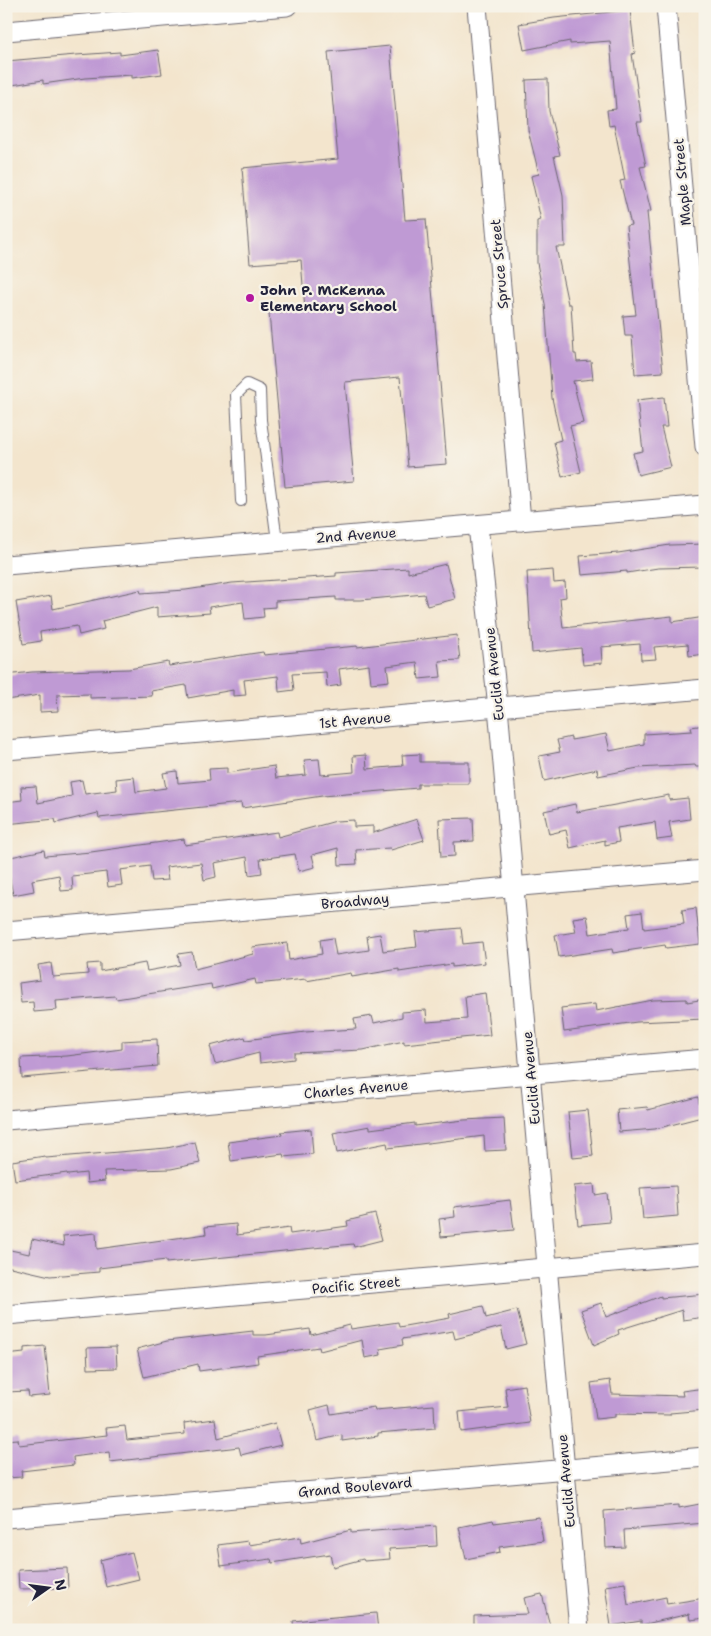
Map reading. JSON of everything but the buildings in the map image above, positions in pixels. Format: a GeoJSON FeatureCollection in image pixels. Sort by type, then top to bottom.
{"type":"FeatureCollection","features":[{"type":"Feature","properties":{"kind":"street"},"geometry":{"type":"LineString","coordinates":[[6,31],[101,14],[287,6]]}},
{"type":"Feature","properties":{"kind":"street","name":"Spruce Street"},"geometry":{"type":"LineString","coordinates":[[477,6],[521,521]]}},
{"type":"Feature","properties":{"kind":"street","name":"Maple Street"},"geometry":{"type":"LineString","coordinates":[[666,6],[705,447]]}},
{"type":"Feature","properties":{"kind":"street","name":"2nd Avenue"},"geometry":{"type":"LineString","coordinates":[[6,565],[277,541],[478,526],[705,505]]}},
{"type":"Feature","properties":{"kind":"street","name":"Euclid Avenue"},"geometry":{"type":"LineString","coordinates":[[478,526],[498,707],[579,1630]]}},
{"type":"Feature","properties":{"kind":"street","name":"1st Avenue"},"geometry":{"type":"LineString","coordinates":[[6,750],[705,690]]}},
{"type":"Feature","properties":{"kind":"street","name":"Broadway"},"geometry":{"type":"LineString","coordinates":[[6,931],[705,870]]}},
{"type":"Feature","properties":{"kind":"street","name":"Charles Avenue"},"geometry":{"type":"LineString","coordinates":[[6,1120],[705,1059]]}},
{"type":"Feature","properties":{"kind":"street","name":"Pacific Street"},"geometry":{"type":"LineString","coordinates":[[6,1315],[705,1254]]}},
{"type":"Feature","properties":{"kind":"street","name":"Grand Boulevard"},"geometry":{"type":"LineString","coordinates":[[6,1518],[705,1457]]}},
{"type":"Feature","properties":{"kind":"lane"},"geometry":{"type":"LineString","coordinates":[[242,501],[236,395],[247,384],[260,390],[261,420],[277,541]]}},
{"type":"Feature","properties":{"kind":"place","name":"John P. McKenna Elementary School"},"geometry":{"type":"Point","coordinates":[250,298]}}]}
